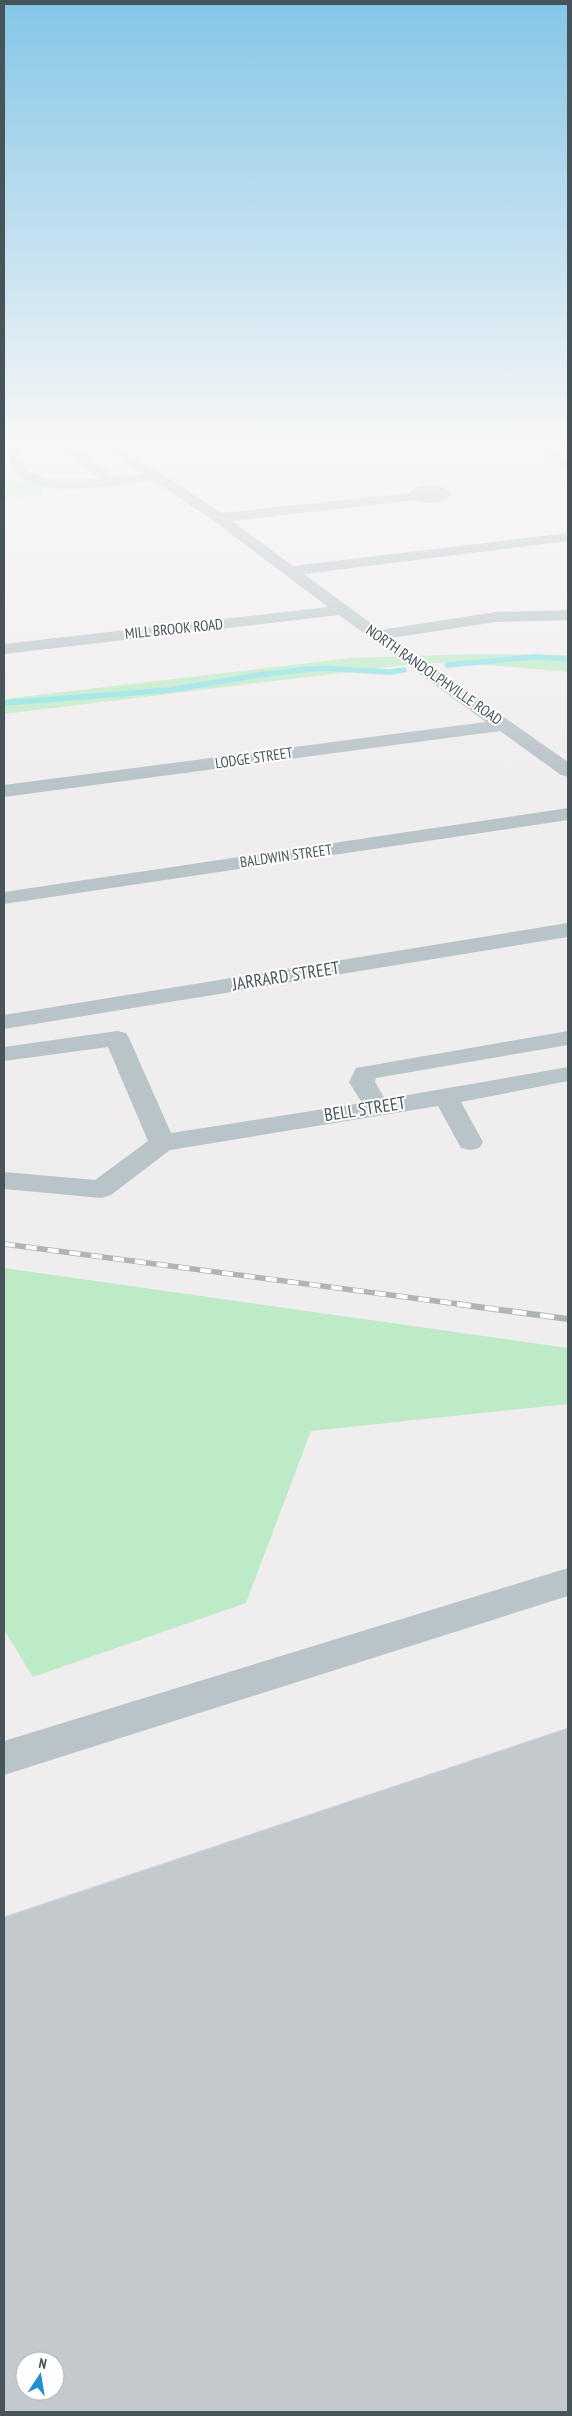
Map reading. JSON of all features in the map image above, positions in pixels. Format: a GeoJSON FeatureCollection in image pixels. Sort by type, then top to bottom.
{"type":"FeatureCollection","features":[{"type":"Feature","properties":{"kind":"street","name":"NORTH RANDOLPHVILLE ROAD"},"geometry":{"type":"LineString","coordinates":[[268,555],[377,636],[568,771]]}},
{"type":"Feature","properties":{"kind":"street"},"geometry":{"type":"LineString","coordinates":[[290,571],[423,555]]}},
{"type":"Feature","properties":{"kind":"street","name":"MILL BROOK ROAD"},"geometry":{"type":"LineString","coordinates":[[4,648],[344,610]]}},
{"type":"Feature","properties":{"kind":"street"},"geometry":{"type":"LineString","coordinates":[[377,636],[494,615],[539,613],[568,615]]}},
{"type":"Feature","properties":{"kind":"street","name":"LODGE STREET"},"geometry":{"type":"LineString","coordinates":[[4,791],[504,724]]}},
{"type":"Feature","properties":{"kind":"street","name":"BALDWIN STREET"},"geometry":{"type":"LineString","coordinates":[[4,898],[568,814]]}},
{"type":"Feature","properties":{"kind":"street","name":"JARRARD STREET"},"geometry":{"type":"LineString","coordinates":[[4,1022],[568,930]]}},
{"type":"Feature","properties":{"kind":"street"},"geometry":{"type":"LineString","coordinates":[[4,1054],[117,1038],[162,1143],[101,1189],[4,1182]]}},
{"type":"Feature","properties":{"kind":"street"},"geometry":{"type":"LineString","coordinates":[[376,1107],[362,1082],[365,1074],[474,1054],[557,1040],[568,1074]]}},
{"type":"Feature","properties":{"kind":"street"},"geometry":{"type":"LineString","coordinates":[[474,1054],[497,1088]]}},
{"type":"Feature","properties":{"kind":"street","name":"BELL STREET"},"geometry":{"type":"LineString","coordinates":[[162,1143],[446,1097],[568,1074]]}},
{"type":"Feature","properties":{"kind":"street"},"geometry":{"type":"LineString","coordinates":[[446,1097],[470,1142]]}},
{"type":"Feature","properties":{"kind":"street"},"geometry":{"type":"LineString","coordinates":[[4,1758],[568,1582]]}},
{"type":"Feature","properties":{"kind":"green space"},"geometry":{"type":"Polygon","coordinates":[[[476,654],[568,655],[568,672],[453,662],[406,665],[4,714],[4,699],[350,658],[476,654]]]}},
{"type":"Feature","properties":{"kind":"green space"},"geometry":{"type":"Polygon","coordinates":[[[4,1268],[568,1348],[568,1404],[311,1431],[246,1603],[33,1677],[4,1630],[4,1268]]]}},
{"type":"Feature","properties":{"kind":"building"},"geometry":{"type":"Polygon","coordinates":[[[568,1728],[568,2412],[4,2412],[4,1917],[568,1728]]]}},
{"type":"Feature","properties":{"kind":"waterway"},"geometry":{"type":"LineString","coordinates":[[447,665],[534,657]]}},
{"type":"Feature","properties":{"kind":"waterway"},"geometry":{"type":"LineString","coordinates":[[534,657],[568,659]]}},
{"type":"Feature","properties":{"kind":"waterway"},"geometry":{"type":"LineString","coordinates":[[4,703],[170,690],[265,674],[320,668],[389,672],[404,670]]}},
{"type":"Feature","properties":{"kind":"railway"},"geometry":{"type":"LineString","coordinates":[[4,1244],[466,1305]]}},
{"type":"Feature","properties":{"kind":"railway"},"geometry":{"type":"LineString","coordinates":[[457,1304],[568,1319]]}}]}
